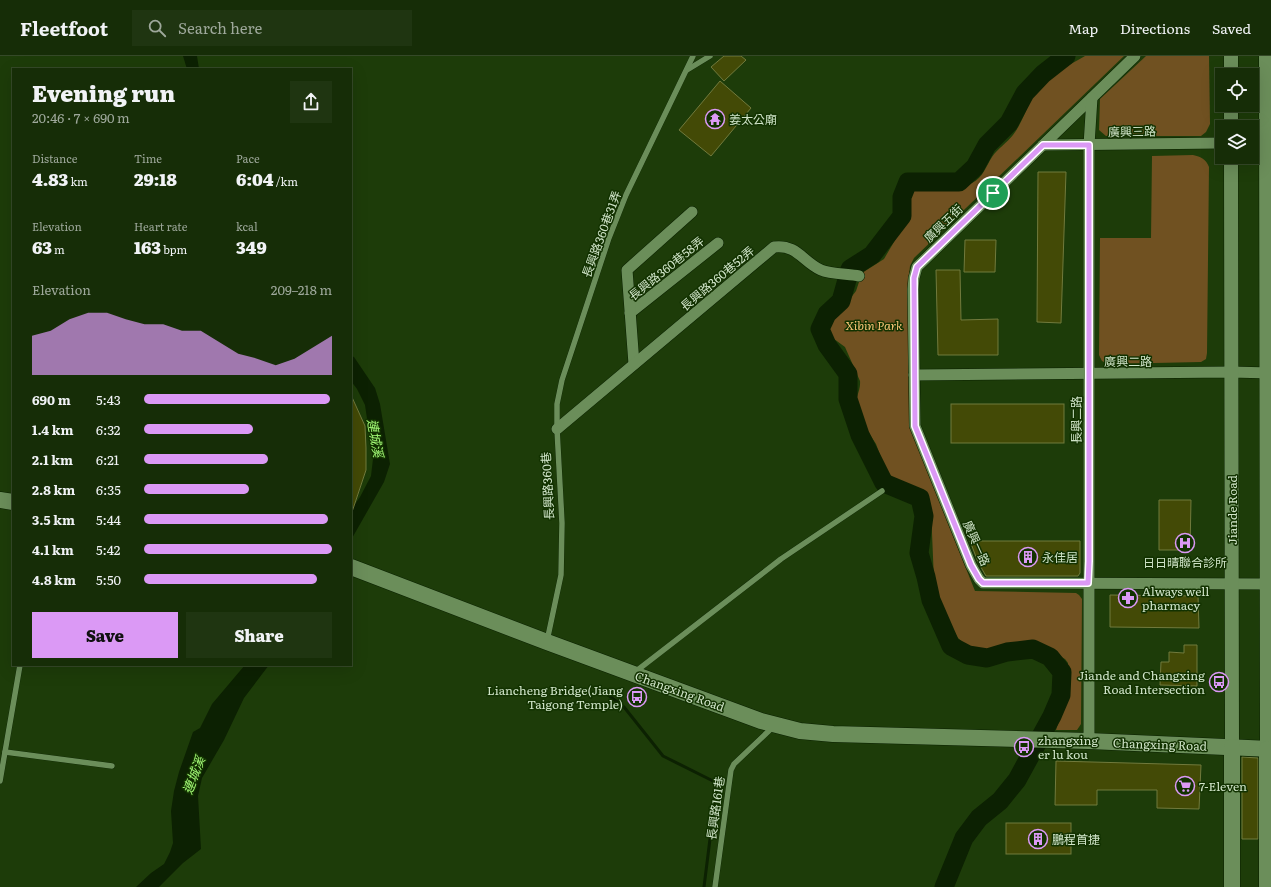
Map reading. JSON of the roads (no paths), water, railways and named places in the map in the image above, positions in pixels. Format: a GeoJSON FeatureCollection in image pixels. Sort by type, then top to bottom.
{"type":"FeatureCollection","features":[{"type":"Feature","properties":{"kind":"main road"},"geometry":{"type":"LineString","coordinates":[[0,500],[12,502]]}},
{"type":"Feature","properties":{"kind":"main road","name":"Changxing Road"},"geometry":{"type":"LineString","coordinates":[[352,567],[547,642],[775,726],[800,731],[833,734],[1089,741],[1269,749]]}},
{"type":"Feature","properties":{"kind":"main road","name":"Jiande Road"},"geometry":{"type":"LineString","coordinates":[[1232,748],[1232,887]]}},
{"type":"Feature","properties":{"kind":"main road"},"geometry":{"type":"LineString","coordinates":[[1267,887],[1269,749]]}},
{"type":"Feature","properties":{"kind":"street","name":"廣興五街"},"geometry":{"type":"LineString","coordinates":[[914,375],[913,288],[917,267],[1135,56]]}},
{"type":"Feature","properties":{"kind":"street"},"geometry":{"type":"LineString","coordinates":[[1231,56],[1231,68]]}},
{"type":"Feature","properties":{"kind":"street"},"geometry":{"type":"LineString","coordinates":[[1266,56],[1269,143],[1269,749]]}},
{"type":"Feature","properties":{"kind":"street","name":"長興二路"},"geometry":{"type":"LineString","coordinates":[[1089,741],[1089,145],[1092,98]]}},
{"type":"Feature","properties":{"kind":"street","name":"廣興三路"},"geometry":{"type":"LineString","coordinates":[[1043,145],[1215,143]]}},
{"type":"Feature","properties":{"kind":"street","name":"Jiande Road"},"geometry":{"type":"LineString","coordinates":[[1231,164],[1232,748]]}},
{"type":"Feature","properties":{"kind":"street"},"geometry":{"type":"LineString","coordinates":[[557,428],[634,364],[627,270],[692,212]]}},
{"type":"Feature","properties":{"kind":"street","name":"長興路360巷58弄"},"geometry":{"type":"LineString","coordinates":[[630,313],[718,243]]}},
{"type":"Feature","properties":{"kind":"street","name":"長興路360巷52弄"},"geometry":{"type":"LineString","coordinates":[[634,364],[774,247],[781,246],[793,249],[821,271],[859,276]]}},
{"type":"Feature","properties":{"kind":"street","name":"廣興二路"},"geometry":{"type":"LineString","coordinates":[[914,375],[1232,372],[1269,373]]}},
{"type":"Feature","properties":{"kind":"street","name":"廣興一路"},"geometry":{"type":"LineString","coordinates":[[914,375],[915,426],[971,565],[983,583],[1269,584]]}},
{"type":"Feature","properties":{"kind":"lane","name":"長興路360巷31弄"},"geometry":{"type":"LineString","coordinates":[[557,428],[557,404],[562,380],[609,238],[626,195],[693,56]]}},
{"type":"Feature","properties":{"kind":"lane"},"geometry":{"type":"LineString","coordinates":[[687,70],[710,56]]}},
{"type":"Feature","properties":{"kind":"lane","name":"長興路360巷"},"geometry":{"type":"LineString","coordinates":[[547,642],[561,574],[562,523],[557,428]]}},
{"type":"Feature","properties":{"kind":"lane"},"geometry":{"type":"LineString","coordinates":[[633,674],[781,559],[882,491]]}},
{"type":"Feature","properties":{"kind":"lane"},"geometry":{"type":"LineString","coordinates":[[0,780],[20,666]]}},
{"type":"Feature","properties":{"kind":"lane","name":"長興路161巷"},"geometry":{"type":"LineString","coordinates":[[715,887],[731,770],[734,764],[775,726]]}},
{"type":"Feature","properties":{"kind":"lane"},"geometry":{"type":"LineString","coordinates":[[5,752],[112,766]]}},
{"type":"Feature","properties":{"kind":"water"},"geometry":{"type":"Polygon","coordinates":[[[183,56],[197,56],[199,68],[187,68],[183,56]]]}},
{"type":"Feature","properties":{"kind":"water","name":"連城溪"},"geometry":{"type":"Polygon","coordinates":[[[352,356],[354,357],[375,388],[380,404],[390,464],[384,482],[352,538],[352,509],[371,476],[373,459],[365,405],[352,382],[352,356]]]}},
{"type":"Feature","properties":{"kind":"water","name":"連城溪"},"geometry":{"type":"Polygon","coordinates":[[[244,666],[268,666],[244,698],[224,740],[202,778],[198,796],[201,849],[183,863],[159,887],[136,887],[151,873],[164,864],[170,852],[173,843],[171,811],[179,772],[193,732],[200,728],[212,704],[244,666]]]}},
{"type":"Feature","properties":{"kind":"waterway"},"geometry":{"type":"LineString","coordinates":[[944,887],[964,838],[979,818],[1000,801],[1017,780],[1052,716],[1061,695],[1062,672],[1050,657],[1033,649],[1007,652],[987,658],[968,655],[951,646],[931,600],[919,553],[924,516],[920,498],[884,483],[860,435],[848,399],[848,374],[827,345],[820,329],[827,314],[841,301],[850,269],[872,255],[902,216],[902,197],[908,182],[959,182],[975,167],[987,145],[1009,123],[1025,93],[1043,74],[1066,56]]}},
{"type":"Feature","properties":{"kind":"waterway"},"geometry":{"type":"LineString","coordinates":[[600,689],[624,707],[663,756],[717,783],[704,887]]}},
{"type":"Feature","properties":{"kind":"place","name":"姜太公廟"},"geometry":{"type":"Point","coordinates":[715,119]}},
{"type":"Feature","properties":{"kind":"place","name":"日日晴聯合診所"},"geometry":{"type":"Point","coordinates":[1185,543]}},
{"type":"Feature","properties":{"kind":"place","name":"永佳居"},"geometry":{"type":"Point","coordinates":[1028,557]}},
{"type":"Feature","properties":{"kind":"place","name":"Always well pharmacy"},"geometry":{"type":"Point","coordinates":[1128,598]}},
{"type":"Feature","properties":{"kind":"place","name":"Jiande and Changxing Road Intersection"},"geometry":{"type":"Point","coordinates":[1219,682]}},
{"type":"Feature","properties":{"kind":"place","name":"Liancheng Bridge(Jiang Taigong Temple)"},"geometry":{"type":"Point","coordinates":[637,697]}},
{"type":"Feature","properties":{"kind":"place","name":"zhangxing er lu kou"},"geometry":{"type":"Point","coordinates":[1024,747]}},
{"type":"Feature","properties":{"kind":"place","name":"7-Eleven"},"geometry":{"type":"Point","coordinates":[1185,786]}},
{"type":"Feature","properties":{"kind":"place","name":"鵬程首捷"},"geometry":{"type":"Point","coordinates":[1038,839]}},
{"type":"Feature","properties":{"kind":"park label","name":"Xibin Park"},"geometry":{"type":"Point","coordinates":[874,325]}}]}
